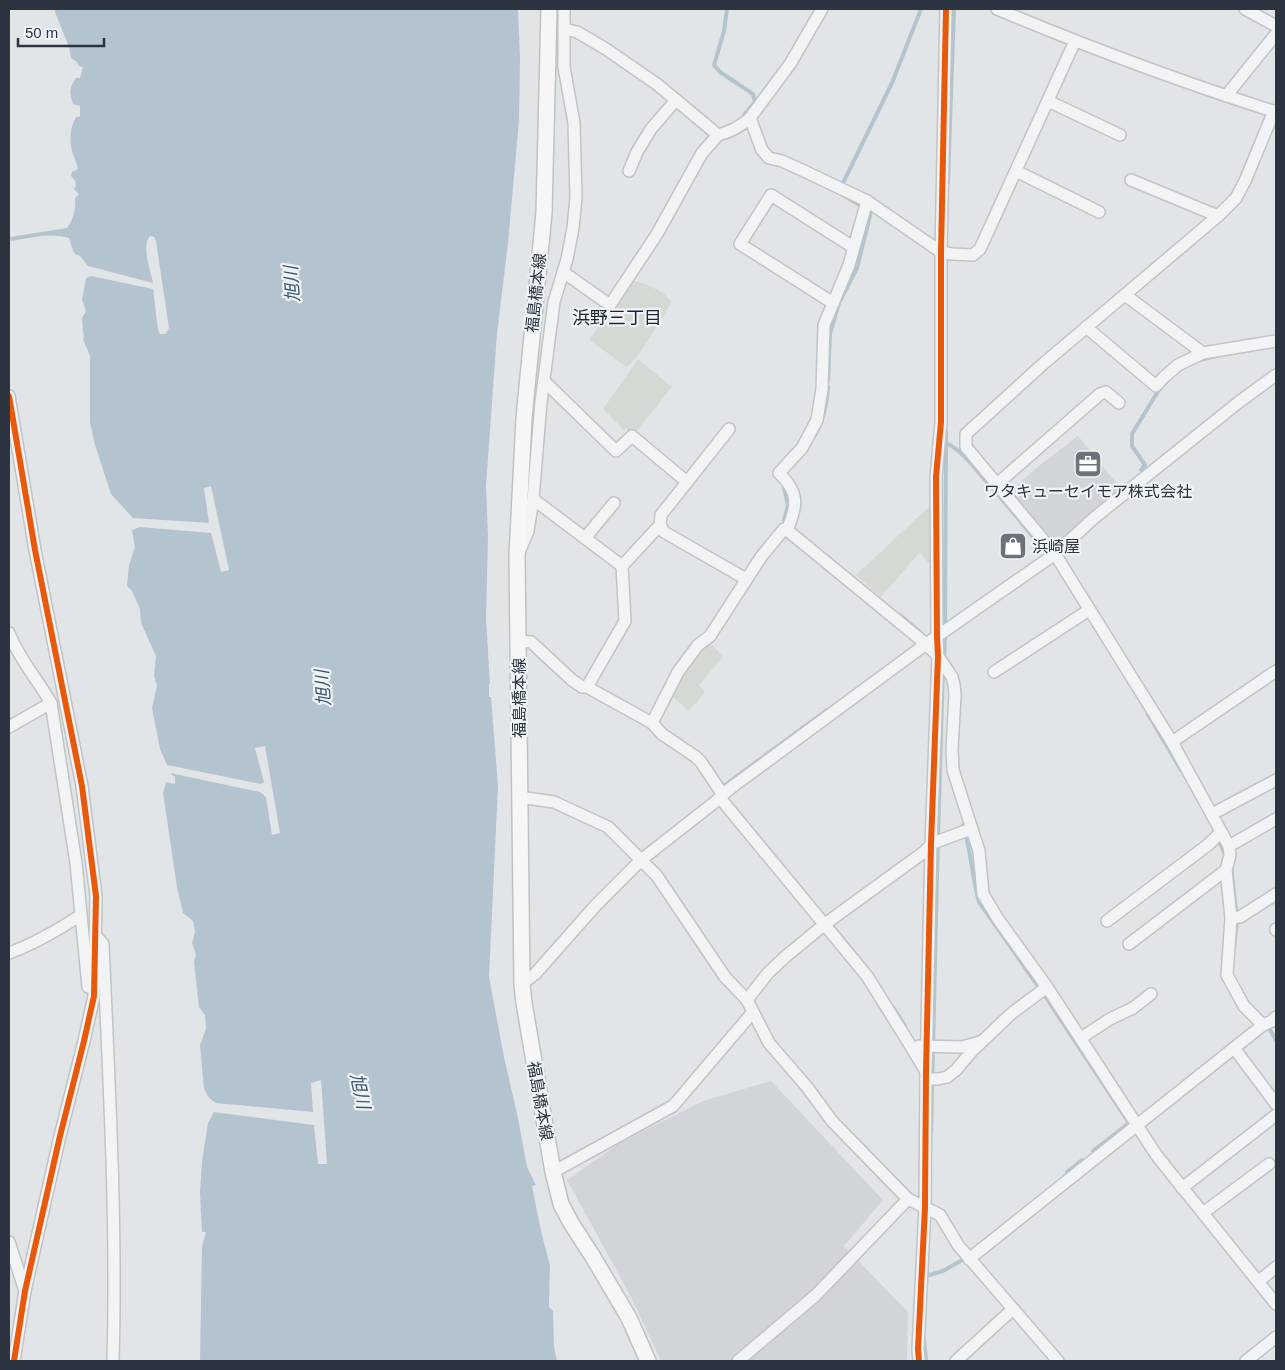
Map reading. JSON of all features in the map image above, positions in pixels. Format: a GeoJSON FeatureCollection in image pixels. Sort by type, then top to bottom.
{"type":"FeatureCollection","features":[{"type":"Feature","properties":{"kind":"main road","name":"福島橋本線"},"geometry":{"type":"LineString","coordinates":[[549,9],[544,214],[524,418],[517,556],[522,984],[552,1172],[561,1204],[629,1318],[648,1361]]}},
{"type":"Feature","properties":{"kind":"street"},"geometry":{"type":"LineString","coordinates":[[517,556],[528,530],[533,500],[544,381],[554,302],[573,228],[576,198],[574,123],[564,67],[564,9]]}},
{"type":"Feature","properties":{"kind":"street"},"geometry":{"type":"LineString","coordinates":[[563,272],[610,305],[657,234],[702,153],[718,135],[747,120],[790,64],[822,9]]}},
{"type":"Feature","properties":{"kind":"street"},"geometry":{"type":"LineString","coordinates":[[919,1361],[918,1349],[929,1210],[929,1077],[940,659],[936,478],[941,422],[945,253],[946,9]]}},
{"type":"Feature","properties":{"kind":"street"},"geometry":{"type":"LineString","coordinates":[[970,1259],[1267,1022],[1244,1006],[1227,975],[1235,918],[1225,846],[1212,814],[1172,742],[1055,554],[966,447],[966,434],[1043,364],[1218,216],[1236,198],[1245,182],[1275,112],[1075,41],[997,9]]}},
{"type":"Feature","properties":{"kind":"street"},"geometry":{"type":"LineString","coordinates":[[1245,9],[1276,26]]}},
{"type":"Feature","properties":{"kind":"street"},"geometry":{"type":"LineString","coordinates":[[564,29],[577,32],[606,49],[658,85],[718,135]]}},
{"type":"Feature","properties":{"kind":"street"},"geometry":{"type":"LineString","coordinates":[[1226,96],[1276,34]]}},
{"type":"Feature","properties":{"kind":"street"},"geometry":{"type":"LineString","coordinates":[[747,120],[762,150],[769,158],[789,164],[840,188],[945,253],[973,255],[980,250],[1075,41]]}},
{"type":"Feature","properties":{"kind":"street"},"geometry":{"type":"LineString","coordinates":[[630,171],[636,152],[651,129],[676,100]]}},
{"type":"Feature","properties":{"kind":"street"},"geometry":{"type":"LineString","coordinates":[[1048,101],[1120,135]]}},
{"type":"Feature","properties":{"kind":"street"},"geometry":{"type":"LineString","coordinates":[[1016,171],[1098,212]]}},
{"type":"Feature","properties":{"kind":"street"},"geometry":{"type":"LineString","coordinates":[[1131,180],[1218,216]]}},
{"type":"Feature","properties":{"kind":"street"},"geometry":{"type":"LineString","coordinates":[[833,303],[740,244],[771,195],[853,247]]}},
{"type":"Feature","properties":{"kind":"street"},"geometry":{"type":"LineString","coordinates":[[652,723],[678,672],[698,645],[710,636],[744,578],[784,529],[788,527],[793,518],[794,493],[779,473],[802,448],[817,420],[822,389],[824,325],[848,265],[865,205]]}},
{"type":"Feature","properties":{"kind":"street"},"geometry":{"type":"LineString","coordinates":[[1125,295],[1203,353]]}},
{"type":"Feature","properties":{"kind":"street"},"geometry":{"type":"LineString","coordinates":[[1086,327],[1156,386],[1178,365],[1203,353],[1276,341]]}},
{"type":"Feature","properties":{"kind":"street"},"geometry":{"type":"LineString","coordinates":[[522,984],[535,974],[596,905],[640,860],[721,796],[926,644],[1055,554],[1094,518],[1239,402],[1276,375]]}},
{"type":"Feature","properties":{"kind":"street"},"geometry":{"type":"LineString","coordinates":[[544,381],[616,451],[632,436],[687,482]]}},
{"type":"Feature","properties":{"kind":"street"},"geometry":{"type":"LineString","coordinates":[[997,484],[1100,394],[1106,392],[1119,403]]}},
{"type":"Feature","properties":{"kind":"street"},"geometry":{"type":"LineString","coordinates":[[9,396],[35,550],[82,786],[96,896],[94,996],[13,1344],[14,1361]]}},
{"type":"Feature","properties":{"kind":"street"},"geometry":{"type":"LineString","coordinates":[[728,428],[661,515],[660,525],[664,532],[744,578]]}},
{"type":"Feature","properties":{"kind":"street"},"geometry":{"type":"LineString","coordinates":[[533,500],[622,566]]}},
{"type":"Feature","properties":{"kind":"street"},"geometry":{"type":"LineString","coordinates":[[585,538],[614,503]]}},
{"type":"Feature","properties":{"kind":"street"},"geometry":{"type":"LineString","coordinates":[[587,687],[625,621],[622,566],[660,525]]}},
{"type":"Feature","properties":{"kind":"street"},"geometry":{"type":"LineString","coordinates":[[788,527],[926,644],[949,672],[954,685],[955,695],[952,749],[953,770],[967,830],[978,851],[983,894],[1044,990],[1081,1038],[1156,1156],[1276,1304]]}},
{"type":"Feature","properties":{"kind":"street"},"geometry":{"type":"LineString","coordinates":[[994,672],[1090,610]]}},
{"type":"Feature","properties":{"kind":"street"},"geometry":{"type":"LineString","coordinates":[[9,633],[22,659],[43,689],[50,703],[76,863],[90,1013]]}},
{"type":"Feature","properties":{"kind":"street"},"geometry":{"type":"LineString","coordinates":[[519,641],[531,642],[582,687],[587,687],[652,723],[662,734],[696,757],[721,796],[827,922],[867,976],[929,1077]]}},
{"type":"Feature","properties":{"kind":"street"},"geometry":{"type":"LineString","coordinates":[[1172,742],[1276,670]]}},
{"type":"Feature","properties":{"kind":"street"},"geometry":{"type":"LineString","coordinates":[[50,703],[58,710],[73,768],[82,786]]}},
{"type":"Feature","properties":{"kind":"street"},"geometry":{"type":"LineString","coordinates":[[9,727],[50,703]]}},
{"type":"Feature","properties":{"kind":"street"},"geometry":{"type":"LineString","coordinates":[[1212,814],[1276,780]]}},
{"type":"Feature","properties":{"kind":"street"},"geometry":{"type":"LineString","coordinates":[[520,797],[554,802],[608,827],[657,876],[724,976],[747,1000],[769,1042],[807,1087],[832,1121],[908,1199],[940,1215],[958,1245],[1058,1361]]}},
{"type":"Feature","properties":{"kind":"street"},"geometry":{"type":"LineString","coordinates":[[1107,921],[1225,846],[1276,819]]}},
{"type":"Feature","properties":{"kind":"street"},"geometry":{"type":"LineString","coordinates":[[747,1000],[768,973],[827,922],[935,842],[967,830]]}},
{"type":"Feature","properties":{"kind":"street"},"geometry":{"type":"LineString","coordinates":[[1129,944],[1225,846]]}},
{"type":"Feature","properties":{"kind":"street"},"geometry":{"type":"LineString","coordinates":[[1235,918],[1276,894]]}},
{"type":"Feature","properties":{"kind":"street"},"geometry":{"type":"LineString","coordinates":[[9,953],[56,931],[81,915]]}},
{"type":"Feature","properties":{"kind":"street"},"geometry":{"type":"LineString","coordinates":[[95,935],[103,944],[112,1137],[113,1361]]}},
{"type":"Feature","properties":{"kind":"street"},"geometry":{"type":"LineString","coordinates":[[929,1077],[947,1077],[1012,1013],[1044,990]]}},
{"type":"Feature","properties":{"kind":"street"},"geometry":{"type":"LineString","coordinates":[[1081,1038],[1110,1019],[1133,1008],[1151,994]]}},
{"type":"Feature","properties":{"kind":"street"},"geometry":{"type":"LineString","coordinates":[[552,1172],[673,1106],[753,1012]]}},
{"type":"Feature","properties":{"kind":"street"},"geometry":{"type":"LineString","coordinates":[[911,1046],[962,1047],[981,1042]]}},
{"type":"Feature","properties":{"kind":"street"},"geometry":{"type":"LineString","coordinates":[[1234,1048],[1276,1104]]}},
{"type":"Feature","properties":{"kind":"street"},"geometry":{"type":"LineString","coordinates":[[1182,1188],[1276,1115]]}},
{"type":"Feature","properties":{"kind":"street"},"geometry":{"type":"LineString","coordinates":[[1203,1213],[1268,1164]]}},
{"type":"Feature","properties":{"kind":"street"},"geometry":{"type":"LineString","coordinates":[[738,1361],[816,1295],[908,1199]]}},
{"type":"Feature","properties":{"kind":"street"},"geometry":{"type":"LineString","coordinates":[[9,1242],[25,1292]]}},
{"type":"Feature","properties":{"kind":"street"},"geometry":{"type":"LineString","coordinates":[[1259,1281],[1276,1267]]}},
{"type":"Feature","properties":{"kind":"street"},"geometry":{"type":"LineString","coordinates":[[956,1361],[1013,1309]]}},
{"type":"Feature","properties":{"kind":"street"},"geometry":{"type":"LineString","coordinates":[[1246,1361],[1276,1337]]}},
{"type":"Feature","properties":{"kind":"shaded area"},"geometry":{"type":"Polygon","coordinates":[[[631,280],[653,288],[664,294],[672,302],[638,356],[627,367],[589,340],[631,280]]]}},
{"type":"Feature","properties":{"kind":"shaded area"},"geometry":{"type":"Polygon","coordinates":[[[638,359],[672,387],[633,435],[626,428],[624,430],[603,409],[638,359]]]}},
{"type":"Feature","properties":{"kind":"shaded area"},"geometry":{"type":"Polygon","coordinates":[[[1078,436],[1122,490],[1056,546],[1009,492],[1078,436]]]}},
{"type":"Feature","properties":{"kind":"shaded area"},"geometry":{"type":"Polygon","coordinates":[[[933,503],[933,560],[928,562],[920,552],[881,597],[856,575],[933,503]]]}},
{"type":"Feature","properties":{"kind":"shaded area"},"geometry":{"type":"Polygon","coordinates":[[[709,641],[723,657],[699,685],[705,692],[689,711],[672,696],[683,674],[709,641]]]}},
{"type":"Feature","properties":{"kind":"shaded area"},"geometry":{"type":"Polygon","coordinates":[[[771,1081],[883,1200],[844,1246],[908,1312],[907,1361],[661,1361],[631,1297],[567,1180],[620,1143],[703,1101],[771,1081]]]}},
{"type":"Feature","properties":{"kind":"water","name":"旭川"},"geometry":{"type":"Polygon","coordinates":[[[55,9],[518,9],[520,59],[519,120],[508,243],[497,334],[486,486],[488,536],[486,619],[489,697],[491,697],[498,786],[489,977],[527,1167],[536,1185],[532,1186],[550,1266],[549,1307],[553,1311],[554,1347],[557,1361],[200,1361],[202,1247],[206,1232],[202,1232],[200,1193],[202,1161],[208,1123],[214,1112],[314,1125],[318,1164],[327,1164],[321,1080],[311,1083],[313,1112],[216,1103],[209,1098],[204,1089],[200,1045],[206,1029],[205,1015],[199,1007],[194,962],[196,955],[192,943],[195,932],[193,921],[183,913],[177,887],[163,793],[166,782],[175,784],[175,777],[170,773],[260,792],[266,797],[272,835],[280,833],[265,746],[255,748],[264,782],[261,784],[167,765],[160,749],[152,708],[157,686],[154,676],[156,656],[141,623],[140,609],[132,591],[127,586],[129,565],[135,547],[132,530],[140,527],[211,533],[221,572],[229,570],[211,486],[204,488],[209,523],[133,518],[111,494],[95,445],[90,422],[90,356],[83,339],[82,318],[86,311],[82,300],[86,278],[91,276],[153,289],[158,330],[160,334],[165,334],[169,328],[156,241],[154,237],[150,236],[146,246],[153,283],[88,266],[80,256],[75,254],[69,238],[47,236],[11,241],[10,237],[67,228],[74,214],[75,198],[79,194],[74,189],[76,182],[71,176],[72,172],[78,169],[72,152],[70,137],[74,121],[76,117],[80,116],[80,106],[73,104],[70,91],[76,78],[80,78],[83,67],[79,66],[71,58],[69,47],[55,9]]]}},
{"type":"Feature","properties":{"kind":"waterway"},"geometry":{"type":"LineString","coordinates":[[727,9],[724,31],[714,65],[720,72],[753,94],[755,102],[744,115],[745,119]]}},
{"type":"Feature","properties":{"kind":"waterway"},"geometry":{"type":"LineString","coordinates":[[841,187],[892,83],[921,9]]}},
{"type":"Feature","properties":{"kind":"waterway"},"geometry":{"type":"LineString","coordinates":[[948,182],[954,9]]}},
{"type":"Feature","properties":{"kind":"waterway"},"geometry":{"type":"LineString","coordinates":[[828,380],[830,334],[839,303],[857,268],[871,212],[843,195]]}},
{"type":"Feature","properties":{"kind":"waterway"},"geometry":{"type":"LineString","coordinates":[[1199,360],[1217,356]]}},
{"type":"Feature","properties":{"kind":"waterway"},"geometry":{"type":"LineString","coordinates":[[815,435],[821,424],[828,387]]}},
{"type":"Feature","properties":{"kind":"waterway"},"geometry":{"type":"LineString","coordinates":[[1141,470],[1145,465],[1132,446],[1132,434],[1160,388]]}},
{"type":"Feature","properties":{"kind":"waterway"},"geometry":{"type":"LineString","coordinates":[[945,627],[946,432]]}},
{"type":"Feature","properties":{"kind":"waterway"},"geometry":{"type":"LineString","coordinates":[[946,443],[958,450],[968,460],[1046,553]]}},
{"type":"Feature","properties":{"kind":"waterway"},"geometry":{"type":"LineString","coordinates":[[785,485],[788,505],[784,521],[788,525]]}},
{"type":"Feature","properties":{"kind":"waterway"},"geometry":{"type":"LineString","coordinates":[[901,616],[921,634]]}},
{"type":"Feature","properties":{"kind":"waterway"},"geometry":{"type":"LineString","coordinates":[[944,660],[945,634]]}},
{"type":"Feature","properties":{"kind":"waterway"},"geometry":{"type":"LineString","coordinates":[[931,1132],[943,669]]}},
{"type":"Feature","properties":{"kind":"waterway"},"geometry":{"type":"LineString","coordinates":[[722,789],[827,710]]}},
{"type":"Feature","properties":{"kind":"waterway"},"geometry":{"type":"LineString","coordinates":[[1148,714],[1181,770]]}},
{"type":"Feature","properties":{"kind":"waterway"},"geometry":{"type":"LineString","coordinates":[[963,825],[979,902],[1047,999],[1129,1123],[1093,1151]]}},
{"type":"Feature","properties":{"kind":"waterway"},"geometry":{"type":"LineString","coordinates":[[1218,838],[1226,857]]}},
{"type":"Feature","properties":{"kind":"waterway"},"geometry":{"type":"LineString","coordinates":[[1231,865],[1237,920],[1234,947]]}},
{"type":"Feature","properties":{"kind":"waterway"},"geometry":{"type":"LineString","coordinates":[[830,923],[860,960]]}},
{"type":"Feature","properties":{"kind":"waterway"},"geometry":{"type":"LineString","coordinates":[[893,1007],[905,1026]]}},
{"type":"Feature","properties":{"kind":"waterway"},"geometry":{"type":"LineString","coordinates":[[1267,1025],[1276,1040]]}},
{"type":"Feature","properties":{"kind":"waterway"},"geometry":{"type":"LineString","coordinates":[[1067,1172],[1082,1160]]}},
{"type":"Feature","properties":{"kind":"waterway"},"geometry":{"type":"LineString","coordinates":[[926,1276],[943,1271],[964,1259]]}},
{"type":"Feature","properties":{"kind":"waterway"},"geometry":{"type":"LineString","coordinates":[[924,1339],[926,1361]]}},
{"type":"Feature","properties":{"kind":"cycle path"},"geometry":{"type":"LineString","coordinates":[[919,1361],[925,1207],[931,844],[938,656],[936,477],[941,422],[941,252],[946,9]]}},
{"type":"Feature","properties":{"kind":"cycle path"},"geometry":{"type":"LineString","coordinates":[[9,396],[35,550],[82,786],[96,896],[94,996],[25,1291],[14,1361]]}},
{"type":"Feature","properties":{"kind":"place","name":"ワタキューセイモア株式会社"},"geometry":{"type":"Point","coordinates":[1088,464]}},
{"type":"Feature","properties":{"kind":"place","name":"浜崎屋"},"geometry":{"type":"Point","coordinates":[1013,546]}},
{"type":"Feature","properties":{"kind":"district","name":"浜野三丁目"},"geometry":{"type":"Point","coordinates":[617,318]}}]}
